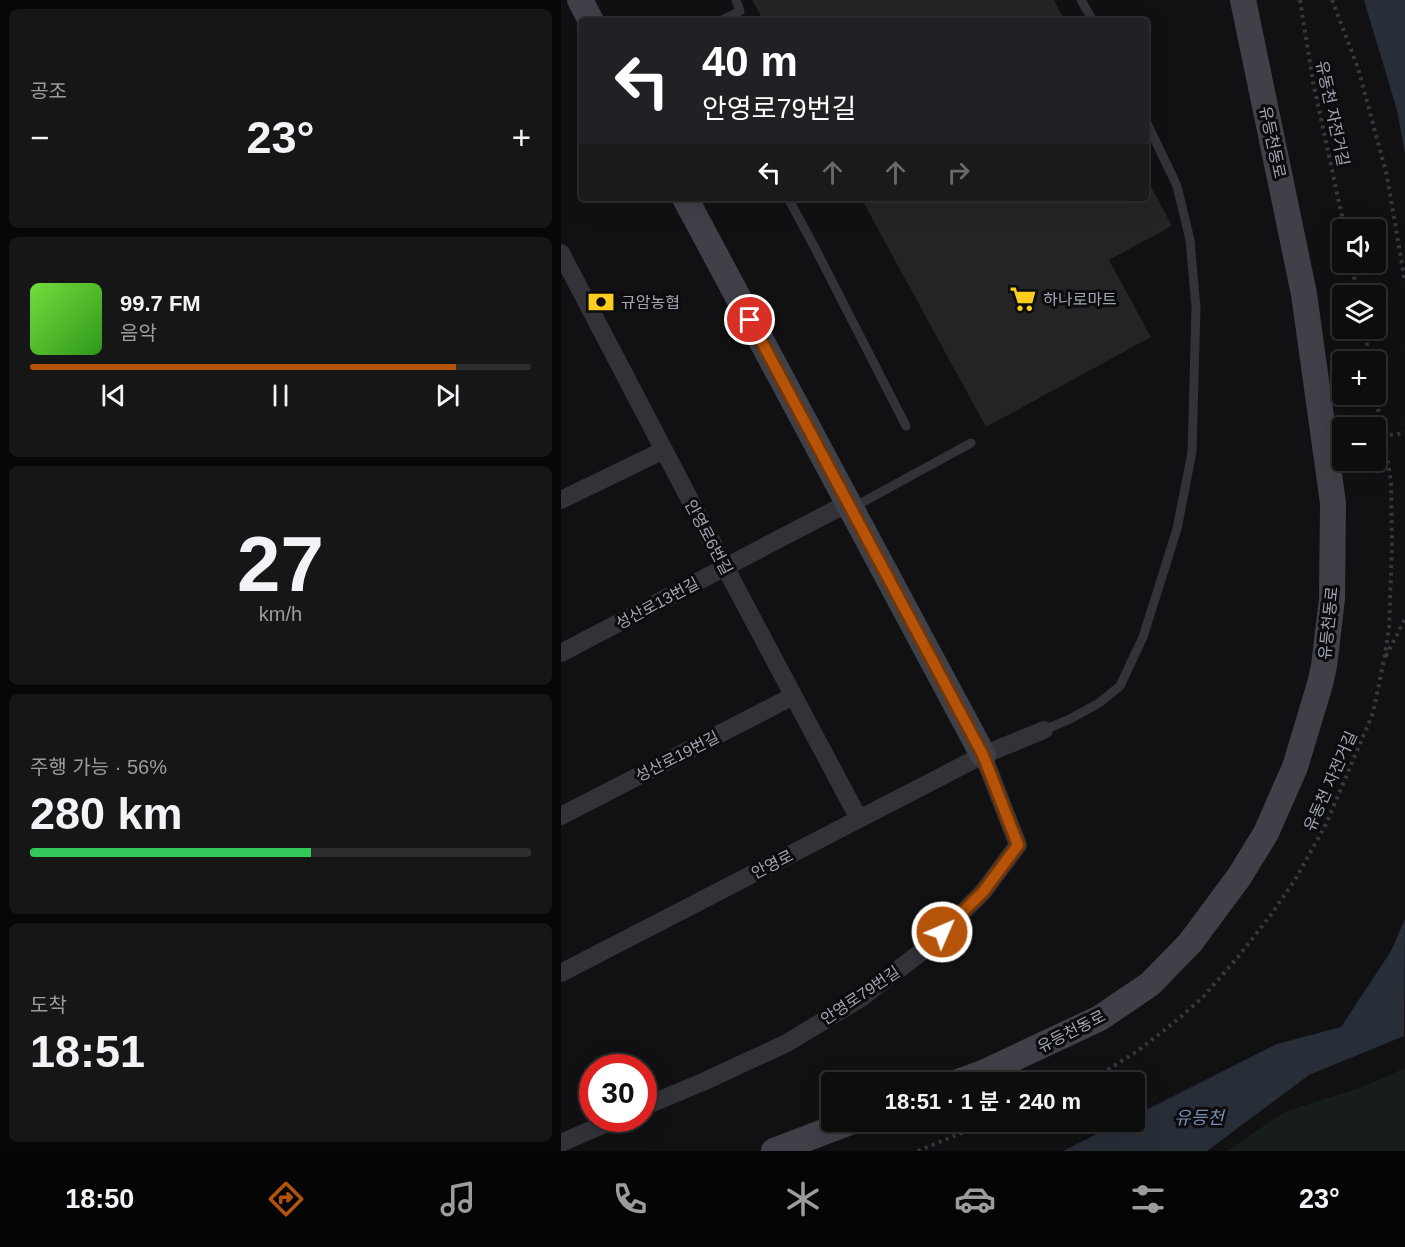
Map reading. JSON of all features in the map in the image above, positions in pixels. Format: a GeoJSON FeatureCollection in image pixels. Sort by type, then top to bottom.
{"type":"FeatureCollection","features":[{"type":"Feature","properties":{"kind":"main road"},"geometry":{"type":"LineString","coordinates":[[580,0],[589,18]]}},
{"type":"Feature","properties":{"kind":"main road","name":"유등천동로"},"geometry":{"type":"LineString","coordinates":[[983,1072],[1100,1017],[1150,984],[1190,943],[1239,877],[1266,832],[1295,766],[1320,684],[1332,599],[1333,503],[1304,294],[1243,0]]}},
{"type":"Feature","properties":{"kind":"main road"},"geometry":{"type":"LineString","coordinates":[[687,201],[983,755]]}},
{"type":"Feature","properties":{"kind":"main road"},"geometry":{"type":"LineString","coordinates":[[774,1151],[824,1132]]}},
{"type":"Feature","properties":{"kind":"street","name":"안영로6번길"},"geometry":{"type":"LineString","coordinates":[[561,253],[859,819]]}},
{"type":"Feature","properties":{"kind":"street"},"geometry":{"type":"LineString","coordinates":[[561,500],[664,450]]}},
{"type":"Feature","properties":{"kind":"street","name":"성산로13번길"},"geometry":{"type":"LineString","coordinates":[[561,653],[725,567],[849,506]]}},
{"type":"Feature","properties":{"kind":"street","name":"성산로19번길"},"geometry":{"type":"LineString","coordinates":[[561,816],[793,696]]}},
{"type":"Feature","properties":{"kind":"street","name":"안영로"},"geometry":{"type":"LineString","coordinates":[[561,973],[983,755],[1044,730]]}},
{"type":"Feature","properties":{"kind":"street","name":"안영로79번길"},"geometry":{"type":"LineString","coordinates":[[657,1101],[786,1043],[861,998],[929,946],[983,892],[1018,845],[983,755]]}},
{"type":"Feature","properties":{"kind":"street"},"geometry":{"type":"LineString","coordinates":[[561,1143],[587,1132]]}},
{"type":"Feature","properties":{"kind":"lane"},"geometry":{"type":"LineString","coordinates":[[726,18],[740,11],[736,0]]}},
{"type":"Feature","properties":{"kind":"lane"},"geometry":{"type":"LineString","coordinates":[[1081,0],[1091,18]]}},
{"type":"Feature","properties":{"kind":"lane"},"geometry":{"type":"LineString","coordinates":[[1044,730],[1099,703],[1120,686],[1143,637],[1177,529],[1192,452],[1196,308],[1190,240],[1177,186],[1149,127]]}},
{"type":"Feature","properties":{"kind":"lane"},"geometry":{"type":"LineString","coordinates":[[789,201],[906,426]]}},
{"type":"Feature","properties":{"kind":"lane"},"geometry":{"type":"LineString","coordinates":[[849,506],[972,443]]}},
{"type":"Feature","properties":{"kind":"path","name":"유동천 자전거길"},"geometry":{"type":"LineString","coordinates":[[1301,0],[1313,82],[1343,219]]}},
{"type":"Feature","properties":{"kind":"path"},"geometry":{"type":"LineString","coordinates":[[1332,0],[1358,68],[1387,176],[1405,282]]}},
{"type":"Feature","properties":{"kind":"path"},"geometry":{"type":"LineString","coordinates":[[1386,436],[1405,433]]}},
{"type":"Feature","properties":{"kind":"path","name":"유동천 자전거길"},"geometry":{"type":"LineString","coordinates":[[1104,1072],[1139,1050],[1203,997],[1270,916],[1295,880],[1326,824],[1373,714],[1384,660],[1389,629],[1392,547],[1391,481],[1386,453]]}},
{"type":"Feature","properties":{"kind":"path"},"geometry":{"type":"LineString","coordinates":[[1384,660],[1405,619]]}},
{"type":"Feature","properties":{"kind":"path"},"geometry":{"type":"LineString","coordinates":[[918,1151],[964,1132]]}},
{"type":"Feature","properties":{"kind":"shaded area"},"geometry":{"type":"Polygon","coordinates":[[[1405,1068],[1405,1151],[1227,1151],[1284,1112],[1363,1087],[1405,1068]]]}},
{"type":"Feature","properties":{"kind":"water"},"geometry":{"type":"Polygon","coordinates":[[[1364,0],[1405,0],[1405,154],[1397,110],[1364,0]]]}},
{"type":"Feature","properties":{"kind":"water","name":"유등천"},"geometry":{"type":"Polygon","coordinates":[[[1405,919],[1404,1036],[1309,1075],[1207,1151],[1063,1151],[1101,1132],[1145,1132],[1145,1110],[1277,1044],[1341,1027],[1391,951],[1405,919]]]}},
{"type":"Feature","properties":{"kind":"building"},"geometry":{"type":"Polygon","coordinates":[[[752,0],[1054,0],[1063,18],[762,18],[752,0]]]}},
{"type":"Feature","properties":{"kind":"building","name":"하나로마트"},"geometry":{"type":"Polygon","coordinates":[[[1149,183],[1172,226],[1109,260],[1151,337],[986,427],[863,201],[1149,201],[1149,183]]]}},
{"type":"Feature","properties":{"kind":"place","name":"하나로마트"},"geometry":{"type":"Point","coordinates":[1023,299]}},
{"type":"Feature","properties":{"kind":"place","name":"규암농협"},"geometry":{"type":"Point","coordinates":[601,302]}},
{"type":"Feature","properties":{"kind":"route"},"geometry":{"type":"LineString","coordinates":[[750,320],[983,755],[1018,845],[983,892],[942,932]]}}]}
